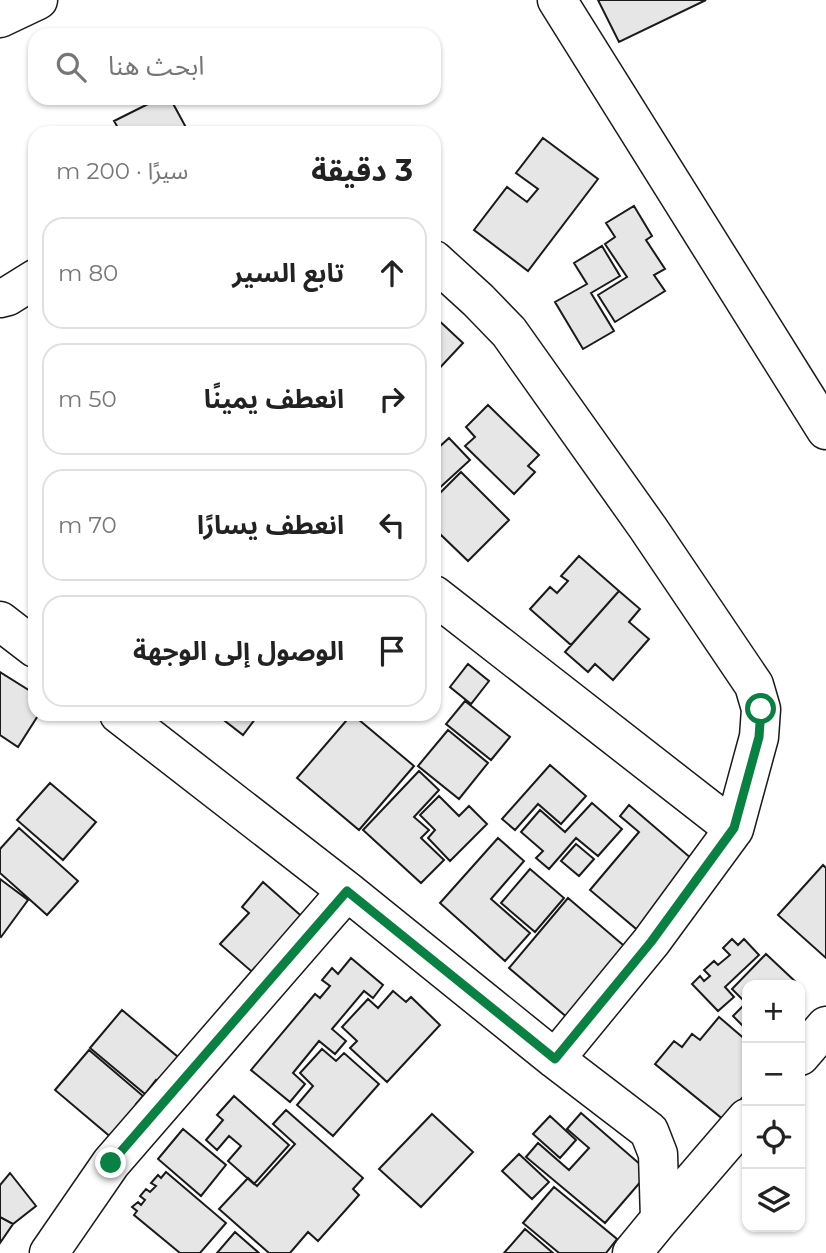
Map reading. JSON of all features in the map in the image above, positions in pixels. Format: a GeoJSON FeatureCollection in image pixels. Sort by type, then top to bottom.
{"type":"FeatureCollection","features":[{"type":"Feature","properties":{"kind":"street"},"geometry":{"type":"LineString","coordinates":[[0,18],[38,0]]}},
{"type":"Feature","properties":{"kind":"street"},"geometry":{"type":"LineString","coordinates":[[557,0],[826,430]]}},
{"type":"Feature","properties":{"kind":"street"},"geometry":{"type":"LineString","coordinates":[[441,266],[509,332],[648,528],[754,685],[761,709],[759,737],[734,828],[651,942],[555,1059]]}},
{"type":"Feature","properties":{"kind":"street"},"geometry":{"type":"LineString","coordinates":[[0,298],[28,283]]}},
{"type":"Feature","properties":{"kind":"street"},"geometry":{"type":"LineString","coordinates":[[441,600],[734,828]]}},
{"type":"Feature","properties":{"kind":"street"},"geometry":{"type":"LineString","coordinates":[[0,621],[28,643]]}},
{"type":"Feature","properties":{"kind":"street"},"geometry":{"type":"LineString","coordinates":[[129,721],[649,1131],[658,1154],[660,1219]]}},
{"type":"Feature","properties":{"kind":"street"},"geometry":{"type":"LineString","coordinates":[[48,1253],[111,1163],[347,891]]}},
{"type":"Feature","properties":{"kind":"street"},"geometry":{"type":"LineString","coordinates":[[805,1050],[826,1026]]}},
{"type":"Feature","properties":{"kind":"street"},"geometry":{"type":"LineString","coordinates":[[632,1253],[742,1124]]}},
{"type":"Feature","properties":{"kind":"building"},"geometry":{"type":"Polygon","coordinates":[[[598,0],[706,0],[619,42],[598,0]]]}},
{"type":"Feature","properties":{"kind":"building"},"geometry":{"type":"Polygon","coordinates":[[[146,105],[174,105],[185,126],[117,126],[114,121],[146,105]]]}},
{"type":"Feature","properties":{"kind":"building"},"geometry":{"type":"Polygon","coordinates":[[[543,138],[598,179],[528,271],[474,230],[507,187],[527,202],[538,189],[516,173],[543,138]]]}},
{"type":"Feature","properties":{"kind":"building"},"geometry":{"type":"Polygon","coordinates":[[[634,206],[652,236],[646,240],[665,269],[654,275],[665,291],[615,322],[598,295],[627,277],[605,244],[615,237],[606,223],[634,206]]]}},
{"type":"Feature","properties":{"kind":"building"},"geometry":{"type":"Polygon","coordinates":[[[602,246],[620,276],[591,293],[614,331],[583,349],[555,302],[587,284],[574,263],[602,246]]]}},
{"type":"Feature","properties":{"kind":"building"},"geometry":{"type":"Polygon","coordinates":[[[441,323],[463,343],[441,367],[441,323]]]}},
{"type":"Feature","properties":{"kind":"building"},"geometry":{"type":"Polygon","coordinates":[[[488,405],[539,455],[528,466],[535,472],[514,494],[465,446],[475,437],[466,427],[488,405]]]}},
{"type":"Feature","properties":{"kind":"building"},"geometry":{"type":"Polygon","coordinates":[[[449,438],[470,460],[441,487],[441,445],[449,438]]]}},
{"type":"Feature","properties":{"kind":"building"},"geometry":{"type":"Polygon","coordinates":[[[461,472],[509,520],[468,561],[441,535],[441,492],[461,472]]]}},
{"type":"Feature","properties":{"kind":"building"},"geometry":{"type":"Polygon","coordinates":[[[579,556],[619,591],[571,645],[530,609],[550,587],[557,593],[568,581],[561,576],[579,556]]]}},
{"type":"Feature","properties":{"kind":"building"},"geometry":{"type":"Polygon","coordinates":[[[619,591],[640,609],[629,622],[649,639],[613,680],[595,664],[588,672],[565,652],[619,591]]]}},
{"type":"Feature","properties":{"kind":"building"},"geometry":{"type":"Polygon","coordinates":[[[468,664],[489,681],[471,704],[450,687],[468,664]]]}},
{"type":"Feature","properties":{"kind":"building"},"geometry":{"type":"Polygon","coordinates":[[[0,672],[28,690],[28,721],[35,721],[18,747],[0,735],[0,672]]]}},
{"type":"Feature","properties":{"kind":"building"},"geometry":{"type":"Polygon","coordinates":[[[465,701],[510,737],[491,760],[446,724],[465,701]]]}},
{"type":"Feature","properties":{"kind":"building"},"geometry":{"type":"Polygon","coordinates":[[[225,721],[254,721],[243,735],[225,721]]]}},
{"type":"Feature","properties":{"kind":"building"},"geometry":{"type":"Polygon","coordinates":[[[346,721],[360,721],[414,766],[359,830],[297,778],[346,721]]]}},
{"type":"Feature","properties":{"kind":"building"},"geometry":{"type":"Polygon","coordinates":[[[448,730],[488,763],[459,799],[418,766],[448,730]]]}},
{"type":"Feature","properties":{"kind":"building"},"geometry":{"type":"Polygon","coordinates":[[[550,765],[586,796],[561,824],[538,804],[515,830],[502,819],[550,765]]]}},
{"type":"Feature","properties":{"kind":"building"},"geometry":{"type":"Polygon","coordinates":[[[419,771],[439,790],[414,817],[429,830],[421,838],[444,860],[421,883],[363,830],[419,771]]]}},
{"type":"Feature","properties":{"kind":"building"},"geometry":{"type":"Polygon","coordinates":[[[50,783],[96,822],[63,860],[17,820],[50,783]]]}},
{"type":"Feature","properties":{"kind":"building"},"geometry":{"type":"Polygon","coordinates":[[[439,796],[459,816],[469,806],[487,824],[450,861],[428,838],[435,830],[420,815],[439,796]]]}},
{"type":"Feature","properties":{"kind":"building"},"geometry":{"type":"Polygon","coordinates":[[[592,803],[622,829],[598,856],[576,838],[549,869],[536,858],[543,851],[521,832],[540,810],[565,832],[592,803]]]}},
{"type":"Feature","properties":{"kind":"building"},"geometry":{"type":"Polygon","coordinates":[[[629,805],[699,865],[641,933],[590,890],[639,832],[620,816],[629,805]]]}},
{"type":"Feature","properties":{"kind":"building"},"geometry":{"type":"Polygon","coordinates":[[[19,828],[78,881],[47,915],[0,873],[0,849],[19,828]]]}},
{"type":"Feature","properties":{"kind":"building"},"geometry":{"type":"Polygon","coordinates":[[[498,838],[524,861],[491,899],[530,933],[505,961],[440,903],[498,838]]]}},
{"type":"Feature","properties":{"kind":"building"},"geometry":{"type":"Polygon","coordinates":[[[576,844],[594,859],[579,876],[561,861],[576,844]]]}},
{"type":"Feature","properties":{"kind":"building"},"geometry":{"type":"Polygon","coordinates":[[[823,865],[826,868],[826,958],[778,915],[823,865]]]}},
{"type":"Feature","properties":{"kind":"building"},"geometry":{"type":"Polygon","coordinates":[[[530,869],[564,898],[535,932],[501,903],[530,869]]]}},
{"type":"Feature","properties":{"kind":"building"},"geometry":{"type":"Polygon","coordinates":[[[0,879],[28,900],[1,937],[0,936],[0,879]]]}},
{"type":"Feature","properties":{"kind":"building"},"geometry":{"type":"Polygon","coordinates":[[[263,882],[307,921],[258,977],[220,944],[249,913],[242,907],[263,882]]]}},
{"type":"Feature","properties":{"kind":"building"},"geometry":{"type":"Polygon","coordinates":[[[568,898],[629,950],[569,1019],[509,968],[568,898]]]}},
{"type":"Feature","properties":{"kind":"building"},"geometry":{"type":"Polygon","coordinates":[[[732,939],[738,945],[744,939],[759,955],[725,987],[734,997],[718,1011],[692,984],[700,976],[704,981],[710,976],[704,970],[714,961],[718,965],[730,955],[723,948],[732,939]]]}},
{"type":"Feature","properties":{"kind":"building"},"geometry":{"type":"Polygon","coordinates":[[[766,954],[794,980],[742,980],[742,999],[732,989],[766,954]]]}},
{"type":"Feature","properties":{"kind":"building"},"geometry":{"type":"Polygon","coordinates":[[[351,958],[383,985],[373,998],[364,991],[332,1029],[346,1041],[335,1054],[319,1041],[293,1073],[305,1084],[290,1102],[251,1070],[315,994],[320,998],[330,986],[322,980],[332,968],[338,974],[351,958]]]}},
{"type":"Feature","properties":{"kind":"building"},"geometry":{"type":"Polygon","coordinates":[[[393,991],[406,1002],[411,997],[440,1025],[387,1082],[350,1048],[357,1041],[342,1027],[368,999],[378,1008],[393,991]]]}},
{"type":"Feature","properties":{"kind":"building"},"geometry":{"type":"Polygon","coordinates":[[[742,1007],[742,1025],[733,1016],[742,1007]]]}},
{"type":"Feature","properties":{"kind":"building"},"geometry":{"type":"Polygon","coordinates":[[[122,1010],[184,1062],[164,1086],[156,1080],[145,1094],[90,1048],[122,1010]]]}},
{"type":"Feature","properties":{"kind":"building"},"geometry":{"type":"Polygon","coordinates":[[[719,1017],[742,1037],[742,1098],[724,1120],[655,1064],[674,1041],[682,1047],[692,1034],[700,1040],[719,1017]]]}},
{"type":"Feature","properties":{"kind":"building"},"geometry":{"type":"Polygon","coordinates":[[[322,1049],[336,1061],[344,1053],[379,1084],[333,1136],[297,1105],[313,1086],[300,1073],[322,1049]]]}},
{"type":"Feature","properties":{"kind":"building"},"geometry":{"type":"Polygon","coordinates":[[[89,1050],[143,1096],[136,1104],[146,1112],[119,1144],[55,1090],[89,1050]]]}},
{"type":"Feature","properties":{"kind":"building"},"geometry":{"type":"Polygon","coordinates":[[[234,1096],[289,1145],[254,1184],[228,1161],[241,1146],[229,1136],[217,1150],[206,1140],[223,1120],[217,1115],[234,1096]]]}},
{"type":"Feature","properties":{"kind":"building"},"geometry":{"type":"Polygon","coordinates":[[[286,1110],[363,1178],[353,1189],[359,1195],[318,1241],[308,1232],[290,1253],[269,1253],[219,1209],[248,1178],[257,1186],[295,1144],[273,1124],[286,1110]]]}},
{"type":"Feature","properties":{"kind":"building"},"geometry":{"type":"Polygon","coordinates":[[[581,1113],[649,1172],[605,1223],[526,1157],[538,1143],[569,1170],[589,1148],[567,1129],[581,1113]]]}},
{"type":"Feature","properties":{"kind":"building"},"geometry":{"type":"Polygon","coordinates":[[[432,1114],[473,1152],[421,1207],[379,1169],[432,1114]]]}},
{"type":"Feature","properties":{"kind":"building"},"geometry":{"type":"Polygon","coordinates":[[[550,1116],[576,1140],[560,1158],[533,1134],[550,1116]]]}},
{"type":"Feature","properties":{"kind":"building"},"geometry":{"type":"Polygon","coordinates":[[[183,1129],[226,1165],[201,1196],[158,1159],[183,1129]]]}},
{"type":"Feature","properties":{"kind":"building"},"geometry":{"type":"Polygon","coordinates":[[[519,1154],[549,1182],[532,1199],[502,1171],[519,1154]]]}},
{"type":"Feature","properties":{"kind":"building"},"geometry":{"type":"Polygon","coordinates":[[[166,1172],[226,1223],[200,1253],[180,1253],[134,1215],[137,1211],[132,1207],[138,1202],[141,1205],[145,1200],[140,1196],[146,1189],[150,1192],[156,1186],[151,1183],[158,1175],[161,1178],[166,1172]]]}},
{"type":"Feature","properties":{"kind":"building"},"geometry":{"type":"Polygon","coordinates":[[[10,1173],[36,1206],[13,1224],[0,1217],[0,1185],[10,1173]]]}},
{"type":"Feature","properties":{"kind":"building"},"geometry":{"type":"Polygon","coordinates":[[[554,1187],[617,1239],[606,1253],[559,1253],[523,1223],[554,1187]]]}},
{"type":"Feature","properties":{"kind":"building"},"geometry":{"type":"Polygon","coordinates":[[[0,1217],[13,1224],[0,1243],[0,1217]]]}},
{"type":"Feature","properties":{"kind":"building"},"geometry":{"type":"Polygon","coordinates":[[[525,1229],[553,1253],[504,1253],[525,1229]]]}},
{"type":"Feature","properties":{"kind":"building"},"geometry":{"type":"Polygon","coordinates":[[[235,1232],[259,1253],[217,1253],[235,1232]]]}},
{"type":"Feature","properties":{"kind":"route"},"geometry":{"type":"LineString","coordinates":[[111,1163],[347,891],[555,1059],[651,942],[734,828],[759,737],[761,709]]}}]}
